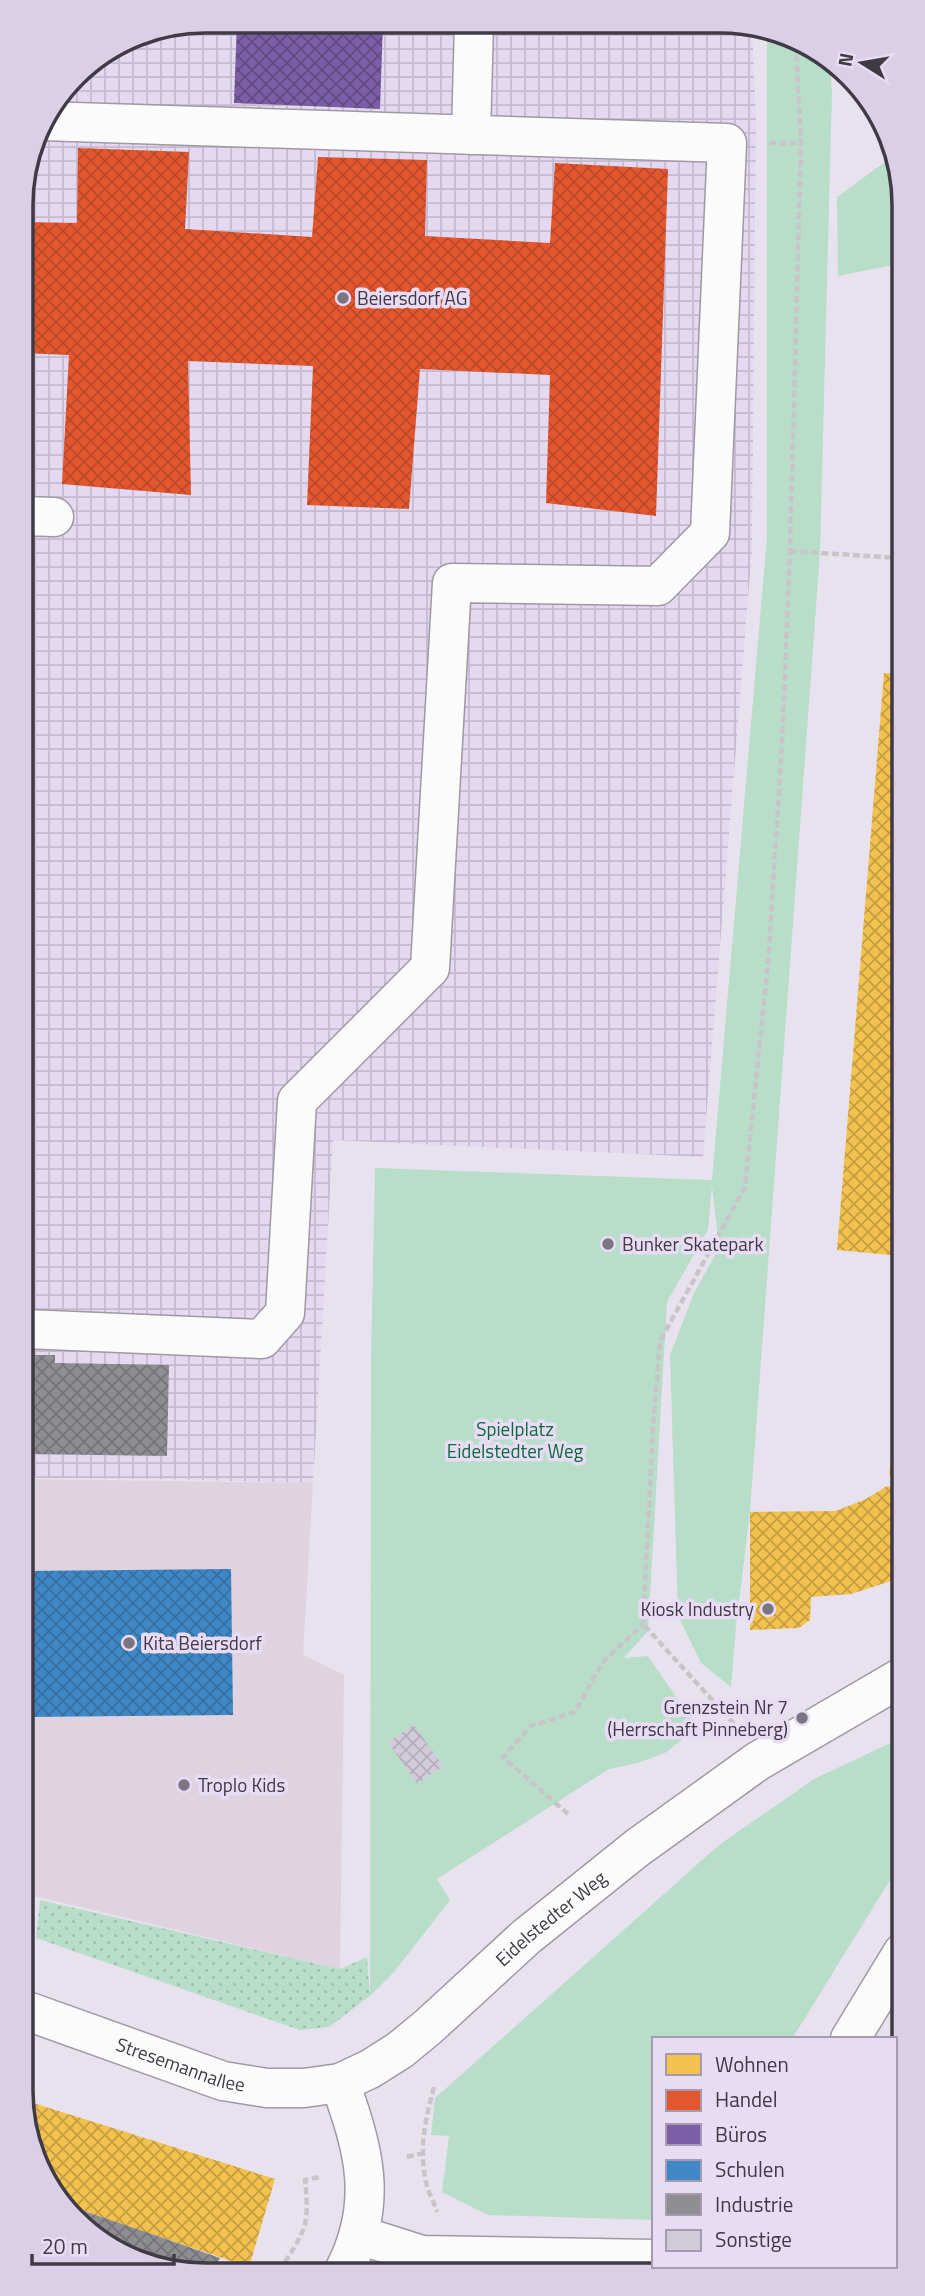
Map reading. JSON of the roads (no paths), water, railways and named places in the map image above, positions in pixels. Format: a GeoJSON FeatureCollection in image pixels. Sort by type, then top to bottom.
{"type":"FeatureCollection","features":[{"type":"Feature","properties":{"kind":"street"},"geometry":{"type":"LineString","coordinates":[[471,135],[474,33]]}},
{"type":"Feature","properties":{"kind":"street"},"geometry":{"type":"LineString","coordinates":[[33,1329],[262,1339],[285,1313],[298,1101],[430,968],[452,583],[658,586],[710,533],[727,144],[55,121]]}},
{"type":"Feature","properties":{"kind":"street","name":"Eidelstedter Weg"},"geometry":{"type":"LineString","coordinates":[[340,2083],[370,2069],[400,2050],[526,1937],[681,1816],[758,1761],[891,1683]]}},
{"type":"Feature","properties":{"kind":"street"},"geometry":{"type":"LineString","coordinates":[[851,2037],[891,1972]]}},
{"type":"Feature","properties":{"kind":"street","name":"Stresemannallee"},"geometry":{"type":"LineString","coordinates":[[33,2013],[223,2081],[267,2088],[304,2088],[340,2083]]}},
{"type":"Feature","properties":{"kind":"street"},"geometry":{"type":"LineString","coordinates":[[340,2083],[365,2167],[365,2205],[359,2235],[347,2263]]}},
{"type":"Feature","properties":{"kind":"street"},"geometry":{"type":"LineString","coordinates":[[359,2235],[422,2255],[652,2259]]}},
{"type":"Feature","properties":{"kind":"place","name":"Beiersdorf AG"},"geometry":{"type":"Point","coordinates":[343,298]}},
{"type":"Feature","properties":{"kind":"place","name":"Bunker Skatepark"},"geometry":{"type":"Point","coordinates":[608,1244]}},
{"type":"Feature","properties":{"kind":"place","name":"Kiosk Industry"},"geometry":{"type":"Point","coordinates":[768,1609]}},
{"type":"Feature","properties":{"kind":"place","name":"Kita Beiersdorf"},"geometry":{"type":"Point","coordinates":[129,1643]}},
{"type":"Feature","properties":{"kind":"place","name":"Grenzstein Nr 7 (Herrschaft Pinneberg)"},"geometry":{"type":"Point","coordinates":[802,1718]}},
{"type":"Feature","properties":{"kind":"place","name":"Troplo Kids"},"geometry":{"type":"Point","coordinates":[184,1785]}},
{"type":"Feature","properties":{"kind":"park label","name":"Spielplatz Eidelstedter Weg"},"geometry":{"type":"Point","coordinates":[515,1440]}}]}
